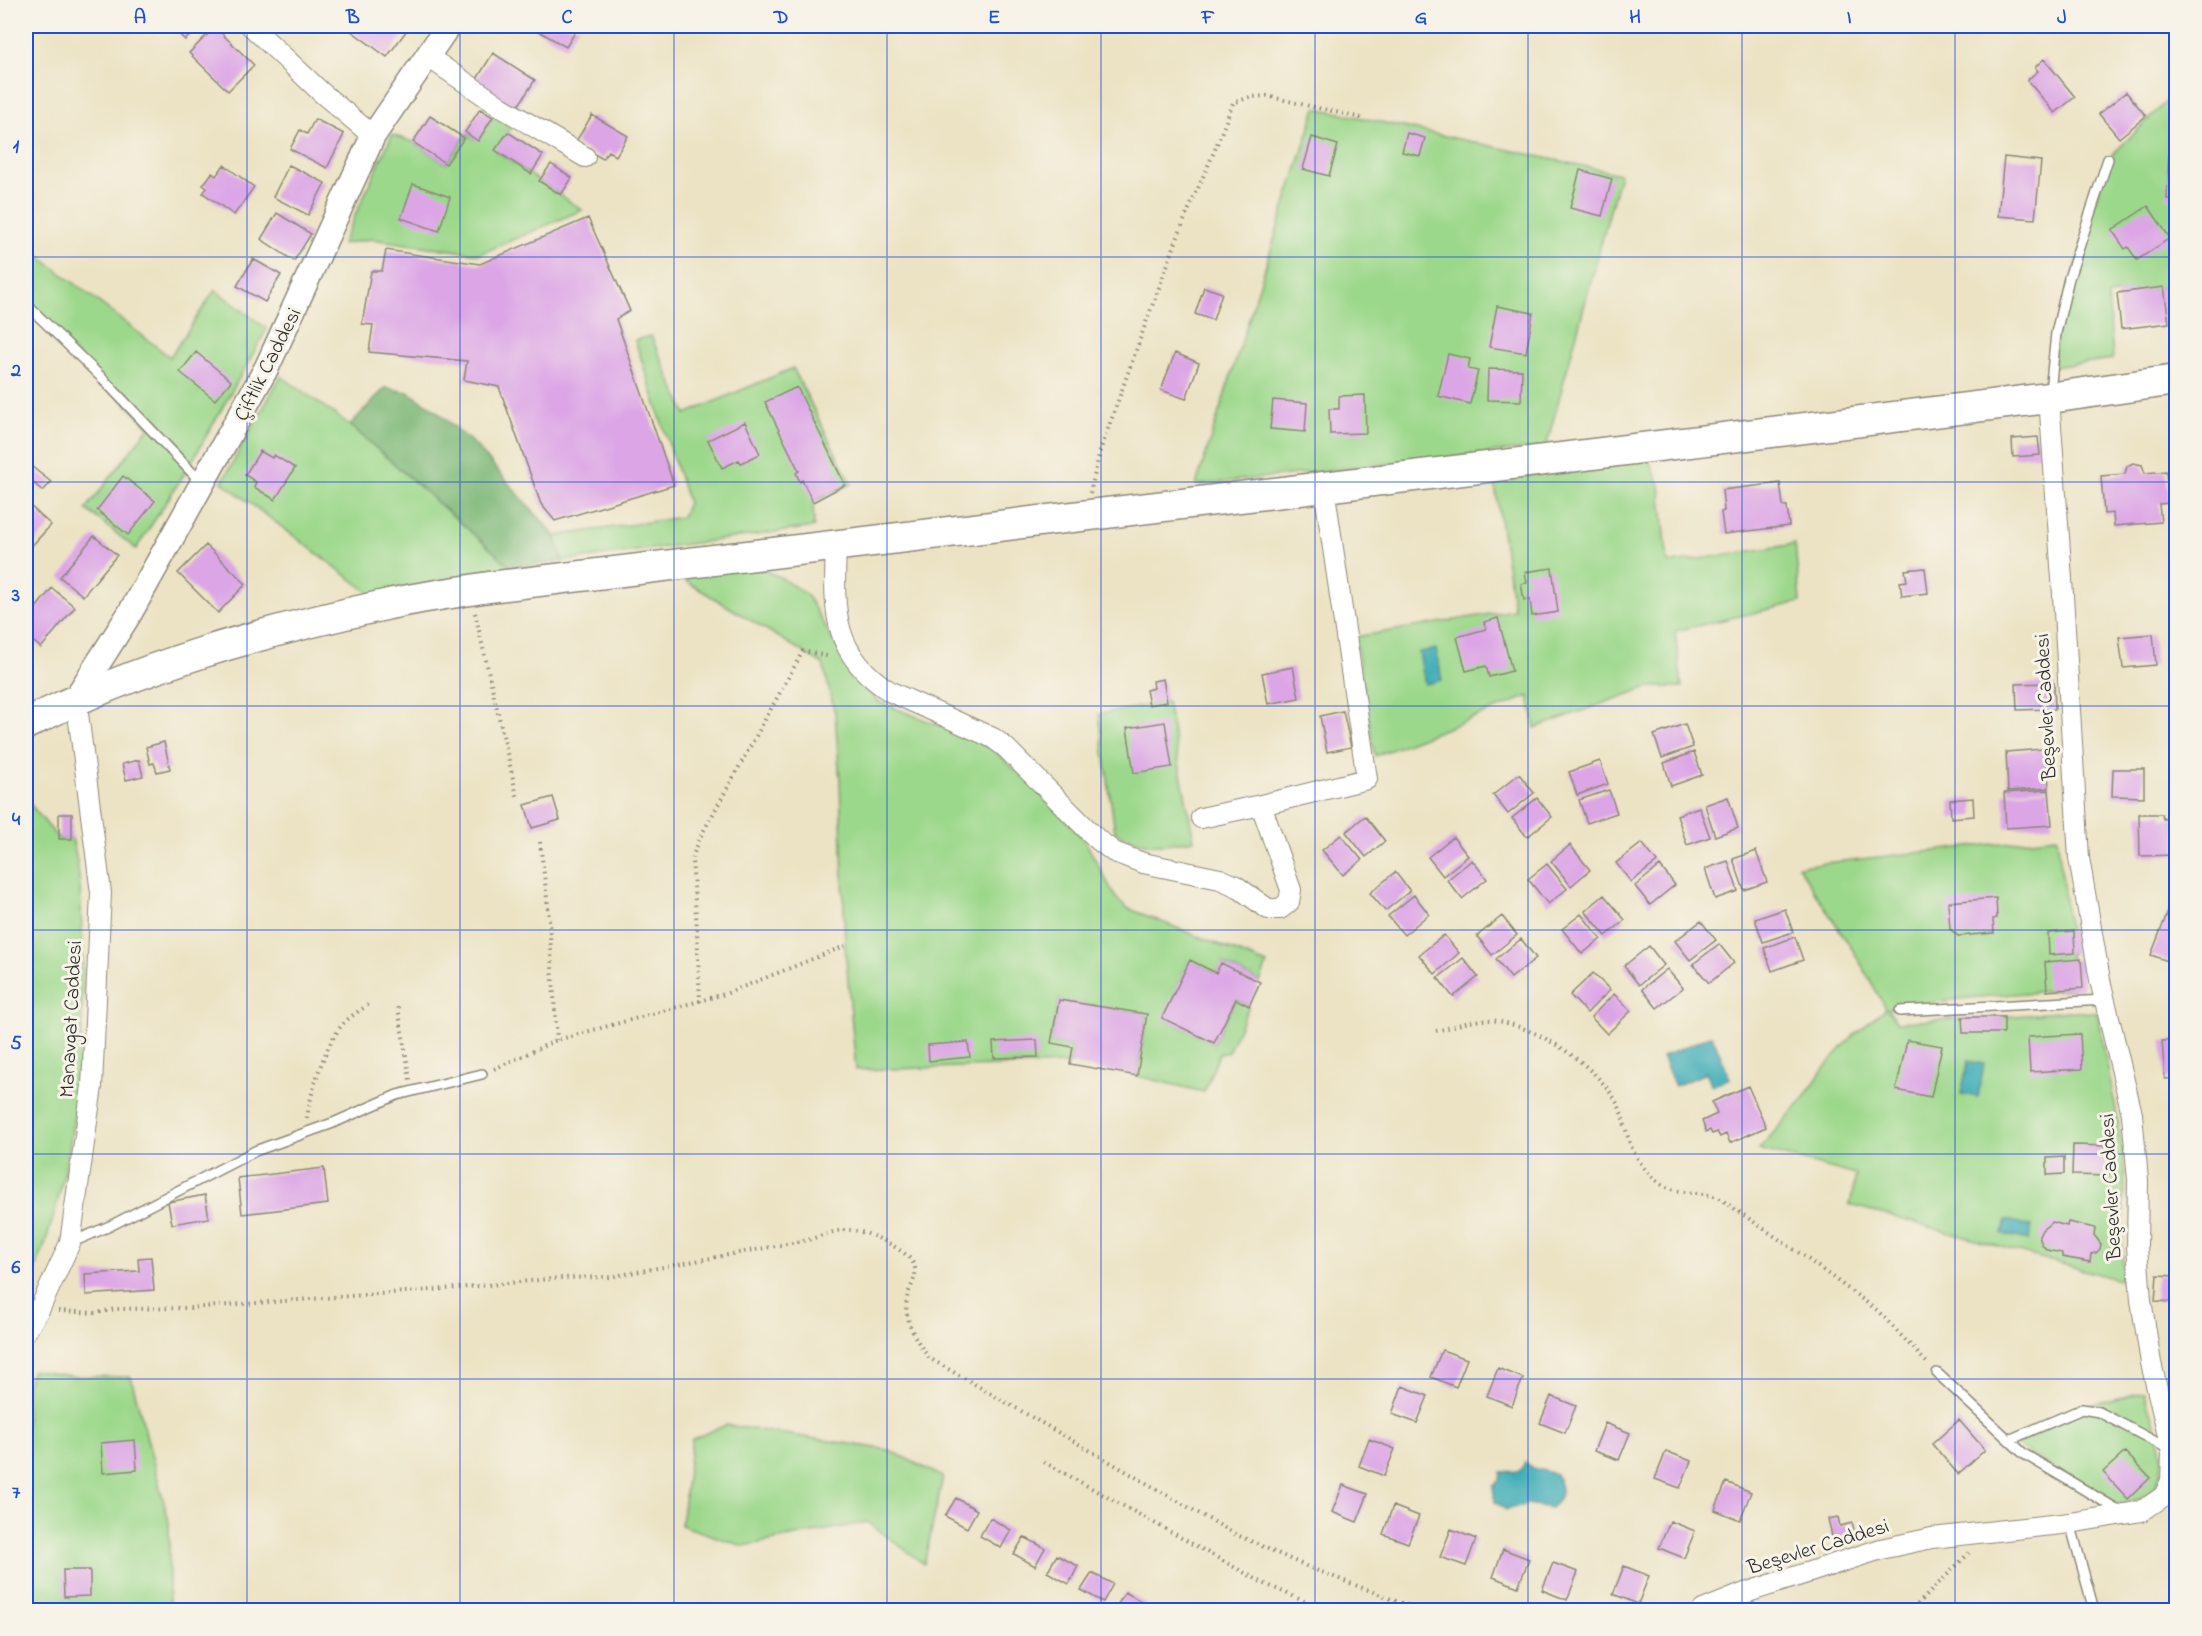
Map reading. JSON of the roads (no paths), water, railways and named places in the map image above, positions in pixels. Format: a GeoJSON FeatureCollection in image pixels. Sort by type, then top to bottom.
{"type":"FeatureCollection","features":[{"type":"Feature","properties":{"kind":"main road"},"geometry":{"type":"LineString","coordinates":[[26,724],[76,698],[149,670],[234,642],[387,604],[469,590],[2049,398],[2176,380]]}},
{"type":"Feature","properties":{"kind":"street"},"geometry":{"type":"LineString","coordinates":[[251,26],[322,93],[373,136]]}},
{"type":"Feature","properties":{"kind":"street","name":"Çiftlik Caddesi"},"geometry":{"type":"LineString","coordinates":[[76,698],[130,613],[267,368],[373,136],[448,26]]}},
{"type":"Feature","properties":{"kind":"street"},"geometry":{"type":"LineString","coordinates":[[427,56],[501,106],[585,157]]}},
{"type":"Feature","properties":{"kind":"street","name":"Beşevler Caddesi"},"geometry":{"type":"LineString","coordinates":[[1703,1611],[1744,1593],[1881,1549],[1932,1538],[2070,1524],[2142,1511],[2154,1505],[2164,1496],[2174,1481],[2171,1450],[2151,1363],[2141,1300],[2137,1247],[2138,1180],[2132,1114],[2105,1000],[2079,858],[2049,398]]}},
{"type":"Feature","properties":{"kind":"street"},"geometry":{"type":"LineString","coordinates":[[1201,818],[1367,779],[1324,487]]}},
{"type":"Feature","properties":{"kind":"street"},"geometry":{"type":"LineString","coordinates":[[836,544],[837,618],[845,646],[854,659],[876,682],[891,692],[993,738],[1005,747],[1097,839],[1114,852],[1143,863],[1220,879],[1236,886],[1268,909],[1280,909],[1289,902],[1291,890],[1260,805]]}},
{"type":"Feature","properties":{"kind":"street","name":"Manavgat Caddesi"},"geometry":{"type":"LineString","coordinates":[[26,1332],[40,1308],[70,1242],[93,1086],[101,893],[76,698]]}},
{"type":"Feature","properties":{"kind":"lane"},"geometry":{"type":"LineString","coordinates":[[2049,398],[2056,333],[2069,278],[2108,159]]}},
{"type":"Feature","properties":{"kind":"lane"},"geometry":{"type":"LineString","coordinates":[[26,304],[101,377],[203,483]]}},
{"type":"Feature","properties":{"kind":"lane"},"geometry":{"type":"LineString","coordinates":[[1900,1011],[2105,1000]]}},
{"type":"Feature","properties":{"kind":"lane"},"geometry":{"type":"LineString","coordinates":[[70,1242],[110,1226],[255,1151],[397,1095],[482,1074]]}},
{"type":"Feature","properties":{"kind":"lane"},"geometry":{"type":"LineString","coordinates":[[1937,1373],[2024,1454],[2124,1514]]}},
{"type":"Feature","properties":{"kind":"lane"},"geometry":{"type":"LineString","coordinates":[[2009,1440],[2082,1409],[2099,1412],[2171,1450]]}},
{"type":"Feature","properties":{"kind":"lane"},"geometry":{"type":"LineString","coordinates":[[2070,1524],[2094,1611]]}},
{"type":"Feature","properties":{"kind":"water"},"geometry":{"type":"Polygon","coordinates":[[[1436,649],[1442,680],[1425,684],[1419,652],[1436,649]]]}},
{"type":"Feature","properties":{"kind":"water"},"geometry":{"type":"Polygon","coordinates":[[[1712,1035],[1730,1078],[1712,1086],[1706,1073],[1675,1086],[1662,1057],[1712,1035]]]}},
{"type":"Feature","properties":{"kind":"water"},"geometry":{"type":"Polygon","coordinates":[[[1968,1061],[1984,1064],[1978,1097],[1961,1094],[1968,1061]]]}},
{"type":"Feature","properties":{"kind":"water"},"geometry":{"type":"Polygon","coordinates":[[[2006,1220],[2032,1226],[2029,1240],[2002,1234],[2006,1220]]]}},
{"type":"Feature","properties":{"kind":"water"},"geometry":{"type":"Polygon","coordinates":[[[1525,1462],[1533,1468],[1556,1474],[1561,1492],[1551,1508],[1527,1504],[1506,1510],[1495,1502],[1493,1487],[1500,1479],[1501,1472],[1520,1471],[1525,1462]]]}}]}
